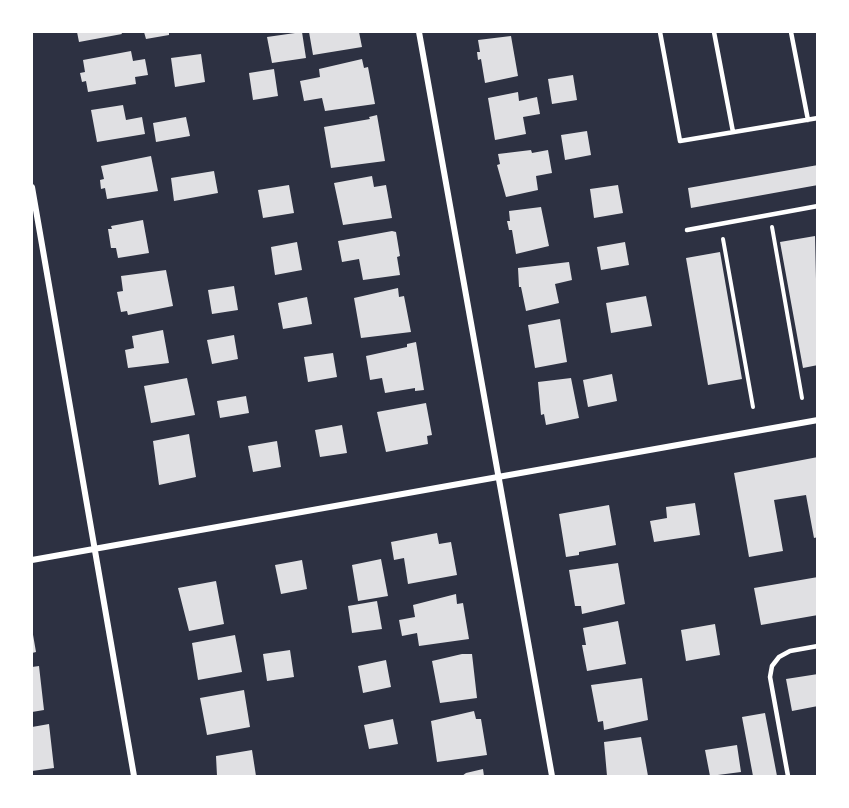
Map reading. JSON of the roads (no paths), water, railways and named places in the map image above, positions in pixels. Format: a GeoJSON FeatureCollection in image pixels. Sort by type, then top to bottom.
{"type":"FeatureCollection","features":[{"type":"Feature","properties":{"kind":"street"},"geometry":{"type":"LineString","coordinates":[[418,32],[552,777]]}},
{"type":"Feature","properties":{"kind":"street"},"geometry":{"type":"LineString","coordinates":[[32,187],[134,777]]}},
{"type":"Feature","properties":{"kind":"street"},"geometry":{"type":"LineString","coordinates":[[32,560],[818,420]]}},
{"type":"Feature","properties":{"kind":"lane"},"geometry":{"type":"LineString","coordinates":[[660,32],[680,141],[818,118]]}},
{"type":"Feature","properties":{"kind":"lane"},"geometry":{"type":"LineString","coordinates":[[714,32],[733,132]]}},
{"type":"Feature","properties":{"kind":"lane"},"geometry":{"type":"LineString","coordinates":[[791,32],[808,120]]}},
{"type":"Feature","properties":{"kind":"lane"},"geometry":{"type":"LineString","coordinates":[[687,230],[818,206]]}},
{"type":"Feature","properties":{"kind":"lane"},"geometry":{"type":"LineString","coordinates":[[789,776],[771,677],[772,666],[779,657],[790,651],[818,646]]}}]}
